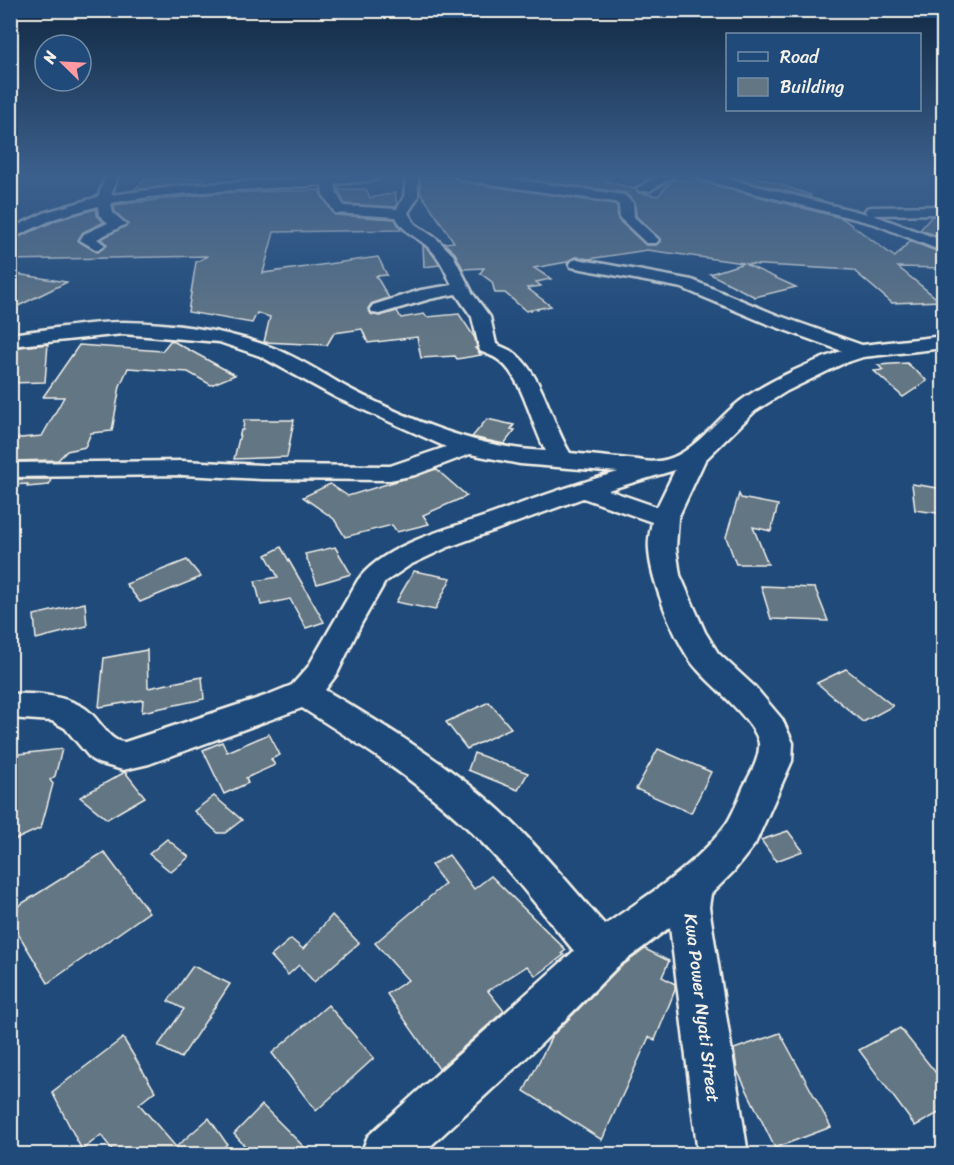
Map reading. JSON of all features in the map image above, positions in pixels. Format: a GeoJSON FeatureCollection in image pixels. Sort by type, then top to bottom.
{"type":"FeatureCollection","features":[{"type":"Feature","properties":{"kind":"street"},"geometry":{"type":"LineString","coordinates":[[97,245],[88,240],[89,237],[104,230]]}},
{"type":"Feature","properties":{"kind":"street"},"geometry":{"type":"LineString","coordinates":[[414,230],[432,242],[445,255],[462,288],[481,317],[487,347],[509,358],[525,378],[549,437],[562,459]]}},
{"type":"Feature","properties":{"kind":"street"},"geometry":{"type":"LineString","coordinates":[[638,230],[651,240]]}},
{"type":"Feature","properties":{"kind":"street"},"geometry":{"type":"LineString","coordinates":[[904,230],[944,247]]}},
{"type":"Feature","properties":{"kind":"street"},"geometry":{"type":"LineString","coordinates":[[577,264],[686,284],[771,319],[860,351]]}},
{"type":"Feature","properties":{"kind":"street"},"geometry":{"type":"LineString","coordinates":[[380,309],[417,296],[462,288]]}},
{"type":"Feature","properties":{"kind":"street"},"geometry":{"type":"LineString","coordinates":[[10,340],[123,328],[221,337],[267,352],[344,394],[440,438],[468,447],[520,457],[655,468]]}},
{"type":"Feature","properties":{"kind":"street","name":"Kwa Power Nyati Street"},"geometry":{"type":"LineString","coordinates":[[723,1155],[688,907],[693,885],[719,860],[741,833],[774,761],[776,743],[770,728],[743,695],[707,661],[690,632],[666,575],[662,548],[665,518],[695,457],[747,406],[835,360],[860,351],[944,342]]}},
{"type":"Feature","properties":{"kind":"street"},"geometry":{"type":"LineString","coordinates":[[10,470],[171,468],[262,472],[390,473],[406,470],[468,447]]}},
{"type":"Feature","properties":{"kind":"street"},"geometry":{"type":"LineString","coordinates":[[10,706],[44,707],[70,715],[87,729],[100,748],[118,757],[137,754],[277,705],[304,693],[321,674],[346,624],[375,576],[400,559],[436,542],[583,490],[695,457]]}},
{"type":"Feature","properties":{"kind":"street"},"geometry":{"type":"LineString","coordinates":[[583,490],[665,518]]}},
{"type":"Feature","properties":{"kind":"street"},"geometry":{"type":"LineString","coordinates":[[304,693],[402,756],[470,807],[515,853],[602,953]]}},
{"type":"Feature","properties":{"kind":"street"},"geometry":{"type":"LineString","coordinates":[[386,1155],[452,1092],[527,1026],[602,953],[693,885]]}},
{"type":"Feature","properties":{"kind":"building"},"geometry":{"type":"Polygon","coordinates":[[[34,230],[86,230],[78,241],[98,252],[107,245],[101,239],[117,230],[378,230],[274,232],[263,273],[378,257],[387,275],[376,276],[389,298],[371,304],[368,309],[371,314],[380,316],[397,311],[401,318],[424,314],[427,317],[459,314],[475,338],[477,348],[475,348],[481,355],[457,359],[455,356],[421,358],[417,337],[368,343],[362,329],[334,333],[327,345],[264,342],[270,317],[257,313],[252,323],[188,312],[196,262],[208,256],[10,260],[10,241],[34,230]]]}},
{"type":"Feature","properties":{"kind":"building"},"geometry":{"type":"Polygon","coordinates":[[[446,230],[630,230],[646,245],[656,245],[661,240],[651,230],[859,230],[895,257],[910,241],[944,254],[944,268],[898,267],[940,301],[892,303],[853,270],[745,264],[796,287],[755,297],[710,274],[744,263],[647,250],[589,259],[576,257],[567,262],[534,268],[551,279],[536,282],[541,286],[527,288],[551,306],[526,311],[505,293],[495,293],[492,282],[480,273],[484,268],[463,269],[455,253],[444,243],[454,242],[446,230]]]}},
{"type":"Feature","properties":{"kind":"building"},"geometry":{"type":"Polygon","coordinates":[[[921,230],[944,230],[944,238],[921,230]]]}},
{"type":"Feature","properties":{"kind":"building"},"geometry":{"type":"Polygon","coordinates":[[[423,245],[431,252],[440,265],[424,267],[423,245]]]}},
{"type":"Feature","properties":{"kind":"building"},"geometry":{"type":"Polygon","coordinates":[[[10,273],[67,282],[10,310],[10,273]]]}},
{"type":"Feature","properties":{"kind":"building"},"geometry":{"type":"Polygon","coordinates":[[[171,340],[235,375],[211,385],[188,372],[128,368],[120,386],[112,431],[91,433],[85,447],[67,451],[58,460],[10,461],[10,439],[42,436],[64,397],[43,397],[79,345],[162,351],[171,340]]]}},
{"type":"Feature","properties":{"kind":"building"},"geometry":{"type":"Polygon","coordinates":[[[48,344],[45,382],[10,383],[10,348],[48,344]]]}},
{"type":"Feature","properties":{"kind":"building"},"geometry":{"type":"Polygon","coordinates":[[[907,363],[927,381],[903,397],[874,371],[883,370],[878,365],[907,363]]]}},
{"type":"Feature","properties":{"kind":"building"},"geometry":{"type":"Polygon","coordinates":[[[487,419],[514,425],[511,429],[515,430],[504,444],[472,437],[487,419]]]}},
{"type":"Feature","properties":{"kind":"building"},"geometry":{"type":"Polygon","coordinates":[[[244,420],[294,420],[287,457],[234,459],[244,420]]]}},
{"type":"Feature","properties":{"kind":"building"},"geometry":{"type":"Polygon","coordinates":[[[436,469],[467,496],[423,515],[429,524],[397,532],[392,525],[345,537],[334,519],[303,497],[330,484],[348,496],[436,469]]]}},
{"type":"Feature","properties":{"kind":"building"},"geometry":{"type":"Polygon","coordinates":[[[10,479],[51,479],[49,485],[27,487],[28,484],[10,485],[10,479]]]}},
{"type":"Feature","properties":{"kind":"building"},"geometry":{"type":"Polygon","coordinates":[[[912,484],[944,489],[944,514],[915,510],[912,484]]]}},
{"type":"Feature","properties":{"kind":"building"},"geometry":{"type":"Polygon","coordinates":[[[739,494],[741,498],[778,505],[771,531],[753,527],[768,564],[736,564],[726,537],[739,494]]]}},
{"type":"Feature","properties":{"kind":"building"},"geometry":{"type":"Polygon","coordinates":[[[281,547],[324,622],[306,628],[290,599],[261,605],[255,581],[278,577],[266,555],[281,547]]]}},
{"type":"Feature","properties":{"kind":"building"},"geometry":{"type":"Polygon","coordinates":[[[335,547],[351,574],[317,584],[305,554],[335,547]]]}},
{"type":"Feature","properties":{"kind":"building"},"geometry":{"type":"Polygon","coordinates":[[[187,560],[201,577],[140,602],[126,584],[187,560]]]}},
{"type":"Feature","properties":{"kind":"building"},"geometry":{"type":"Polygon","coordinates":[[[414,571],[451,578],[435,610],[396,602],[414,571]]]}},
{"type":"Feature","properties":{"kind":"building"},"geometry":{"type":"Polygon","coordinates":[[[761,586],[815,588],[828,621],[771,619],[761,586]]]}},
{"type":"Feature","properties":{"kind":"building"},"geometry":{"type":"Polygon","coordinates":[[[85,603],[87,626],[36,639],[34,615],[85,603]]]}},
{"type":"Feature","properties":{"kind":"building"},"geometry":{"type":"Polygon","coordinates":[[[147,650],[148,688],[202,677],[204,699],[142,712],[143,700],[99,707],[104,658],[147,650]]]}},
{"type":"Feature","properties":{"kind":"building"},"geometry":{"type":"Polygon","coordinates":[[[846,669],[893,706],[863,722],[817,683],[846,669]]]}},
{"type":"Feature","properties":{"kind":"building"},"geometry":{"type":"Polygon","coordinates":[[[489,702],[511,728],[467,749],[446,722],[489,702]]]}},
{"type":"Feature","properties":{"kind":"building"},"geometry":{"type":"Polygon","coordinates":[[[269,734],[280,755],[271,759],[275,765],[246,778],[248,783],[224,794],[203,750],[222,742],[227,752],[269,734]]]}},
{"type":"Feature","properties":{"kind":"building"},"geometry":{"type":"Polygon","coordinates":[[[62,749],[55,776],[50,780],[53,784],[41,828],[10,842],[10,755],[62,749]]]}},
{"type":"Feature","properties":{"kind":"building"},"geometry":{"type":"Polygon","coordinates":[[[658,749],[711,772],[691,813],[636,789],[658,749]]]}},
{"type":"Feature","properties":{"kind":"building"},"geometry":{"type":"Polygon","coordinates":[[[474,753],[528,773],[518,790],[468,770],[474,753]]]}},
{"type":"Feature","properties":{"kind":"building"},"geometry":{"type":"Polygon","coordinates":[[[125,772],[145,797],[107,819],[80,797],[125,772]]]}},
{"type":"Feature","properties":{"kind":"building"},"geometry":{"type":"Polygon","coordinates":[[[214,796],[242,820],[225,833],[218,833],[194,811],[214,796]]]}},
{"type":"Feature","properties":{"kind":"building"},"geometry":{"type":"Polygon","coordinates":[[[788,831],[803,851],[776,861],[761,840],[788,831]]]}},
{"type":"Feature","properties":{"kind":"building"},"geometry":{"type":"Polygon","coordinates":[[[167,839],[189,857],[171,872],[149,854],[167,839]]]}},
{"type":"Feature","properties":{"kind":"building"},"geometry":{"type":"Polygon","coordinates":[[[104,852],[149,912],[48,983],[10,920],[10,911],[104,852]]]}},
{"type":"Feature","properties":{"kind":"building"},"geometry":{"type":"Polygon","coordinates":[[[449,855],[474,889],[491,876],[566,950],[562,953],[564,955],[536,976],[527,966],[488,991],[504,1011],[439,1069],[387,994],[408,980],[375,943],[445,884],[431,865],[449,855]]]}},
{"type":"Feature","properties":{"kind":"building"},"geometry":{"type":"Polygon","coordinates":[[[332,915],[359,943],[314,982],[299,965],[288,975],[271,956],[291,939],[303,949],[332,915]]]}},
{"type":"Feature","properties":{"kind":"building"},"geometry":{"type":"Polygon","coordinates":[[[645,949],[669,961],[662,977],[675,984],[675,990],[655,1040],[649,1037],[602,1140],[524,1091],[552,1036],[618,969],[645,949]]]}},
{"type":"Feature","properties":{"kind":"building"},"geometry":{"type":"Polygon","coordinates":[[[193,966],[230,984],[181,1058],[158,1046],[184,1009],[168,1001],[193,966]]]}},
{"type":"Feature","properties":{"kind":"building"},"geometry":{"type":"Polygon","coordinates":[[[328,1005],[374,1058],[316,1111],[272,1053],[328,1005]]]}},
{"type":"Feature","properties":{"kind":"building"},"geometry":{"type":"Polygon","coordinates":[[[900,1028],[944,1083],[944,1110],[915,1126],[859,1050],[900,1028]]]}},
{"type":"Feature","properties":{"kind":"building"},"geometry":{"type":"Polygon","coordinates":[[[780,1033],[831,1127],[775,1148],[737,1070],[734,1049],[780,1033]]]}},
{"type":"Feature","properties":{"kind":"building"},"geometry":{"type":"Polygon","coordinates":[[[123,1038],[155,1091],[139,1104],[176,1147],[209,1118],[227,1144],[216,1155],[116,1155],[101,1135],[82,1150],[52,1092],[123,1038]]]}},
{"type":"Feature","properties":{"kind":"building"},"geometry":{"type":"Polygon","coordinates":[[[262,1105],[312,1155],[253,1155],[234,1134],[262,1105]]]}}]}
